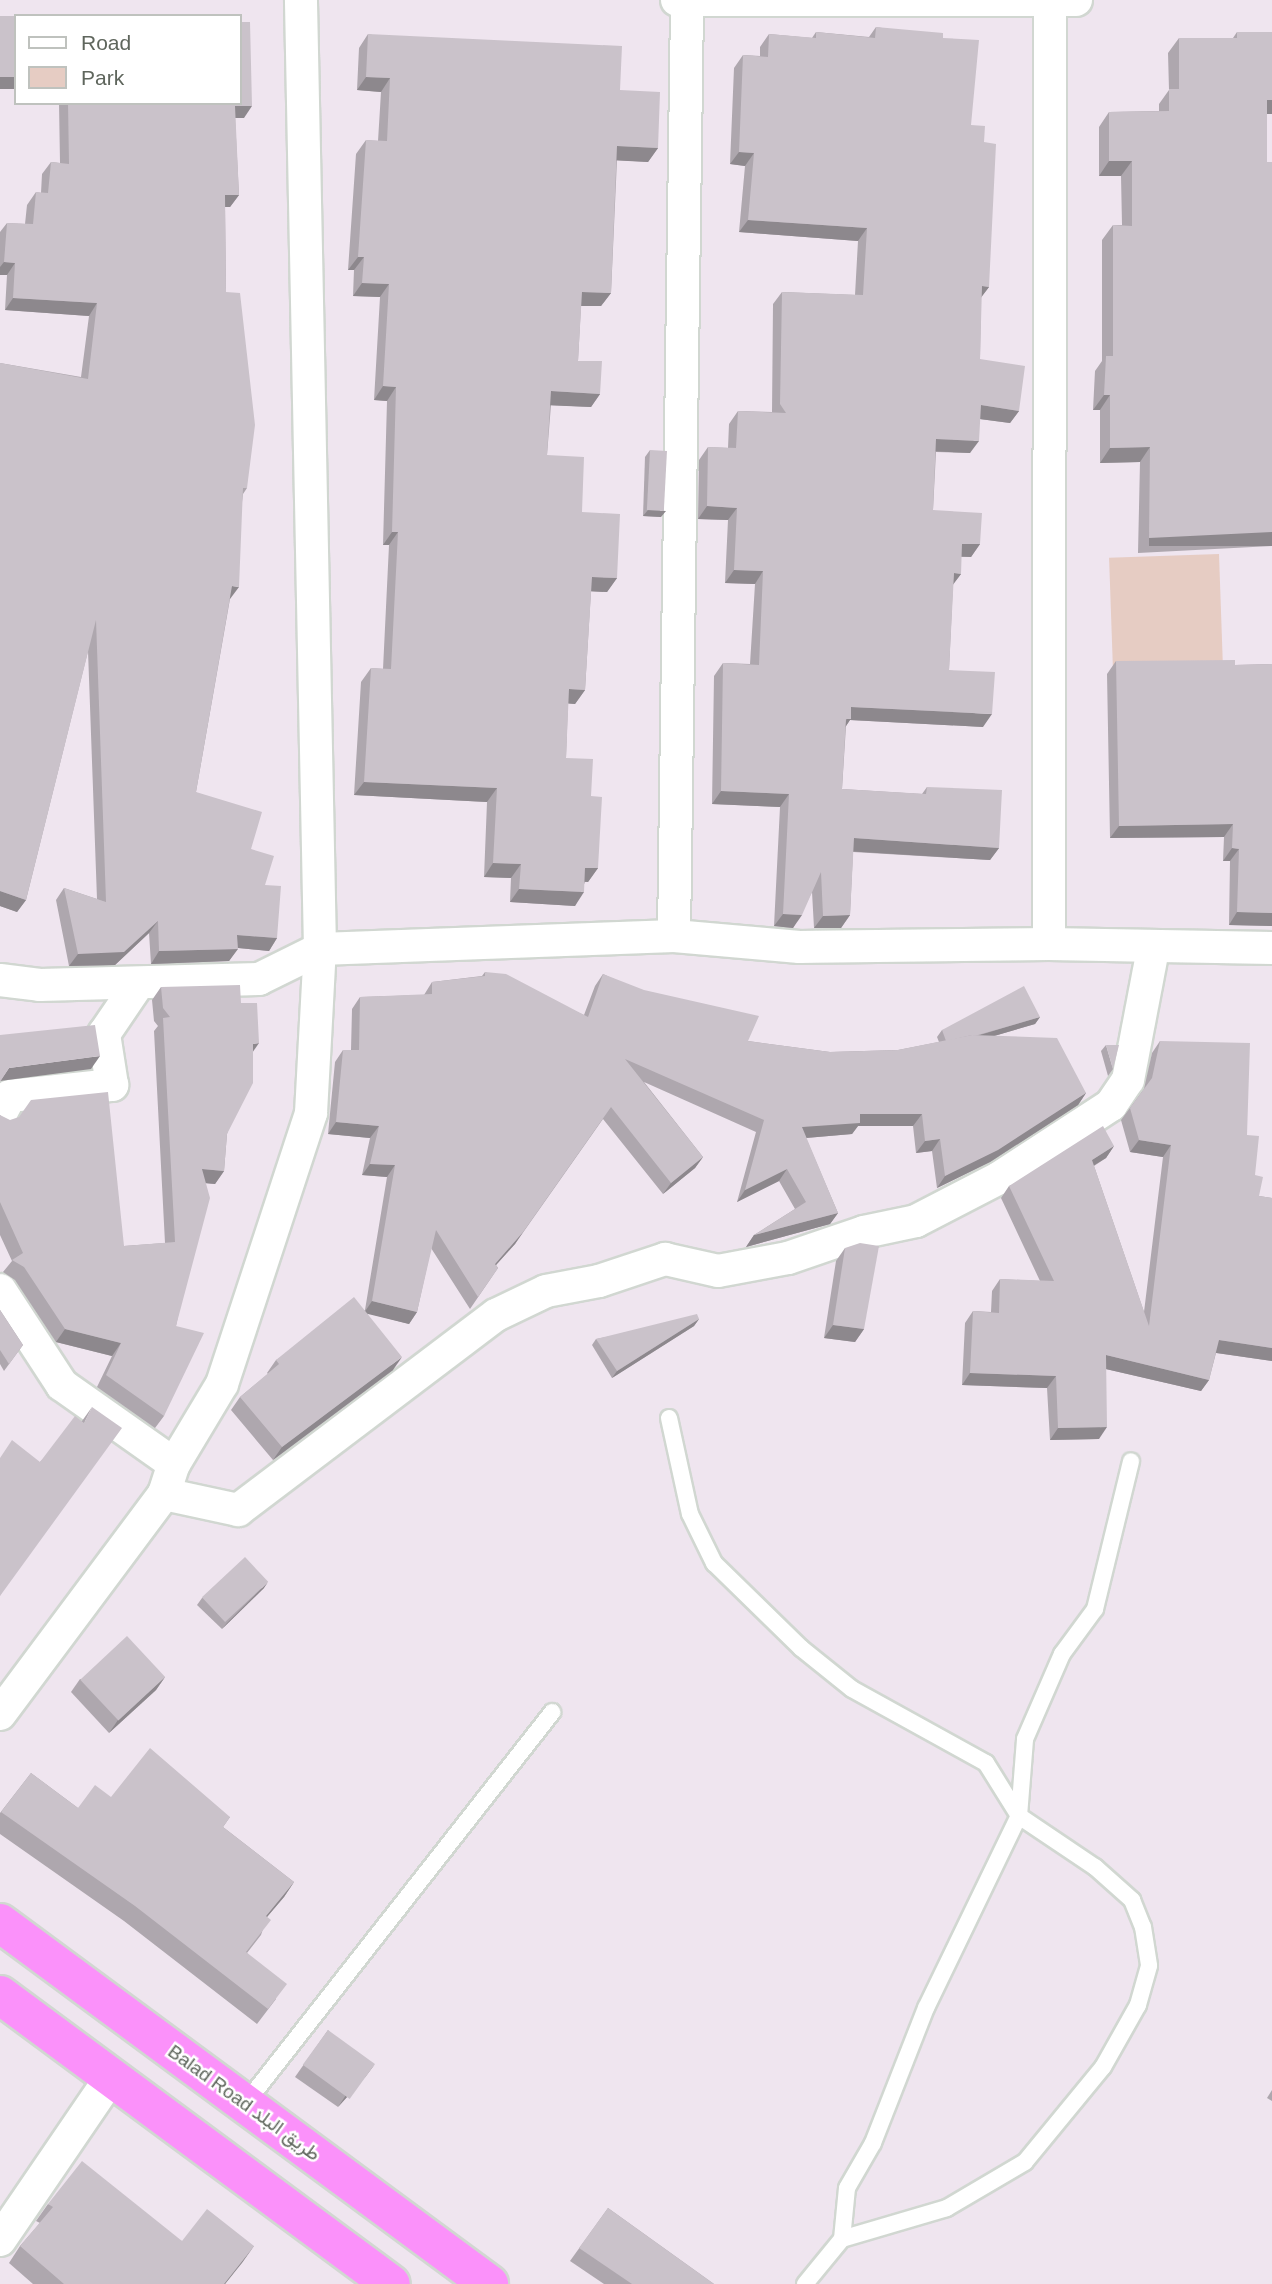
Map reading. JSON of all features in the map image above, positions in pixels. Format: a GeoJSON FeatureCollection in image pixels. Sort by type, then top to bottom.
{"type":"FeatureCollection","features":[{"type":"Feature","properties":{"kind":"highway","name":"Balad Road طريق البلد"},"geometry":{"type":"LineString","coordinates":[[0,1923],[489,2284]]}},
{"type":"Feature","properties":{"kind":"highway"},"geometry":{"type":"LineString","coordinates":[[0,1995],[391,2284]]}},
{"type":"Feature","properties":{"kind":"street"},"geometry":{"type":"LineString","coordinates":[[0,1714],[164,1494],[174,1464],[222,1384],[311,1113],[320,949],[301,0]]}},
{"type":"Feature","properties":{"kind":"street"},"geometry":{"type":"LineString","coordinates":[[677,0],[1076,0]]}},
{"type":"Feature","properties":{"kind":"street"},"geometry":{"type":"LineString","coordinates":[[674,936],[687,0]]}},
{"type":"Feature","properties":{"kind":"street"},"geometry":{"type":"LineString","coordinates":[[1049,944],[1050,0]]}},
{"type":"Feature","properties":{"kind":"street"},"geometry":{"type":"LineString","coordinates":[[0,980],[40,985],[259,979],[320,949],[674,936],[800,947],[1049,944],[1153,949],[1272,948]]}},
{"type":"Feature","properties":{"kind":"street"},"geometry":{"type":"LineString","coordinates":[[164,1494],[238,1510],[496,1315],[546,1291],[600,1281],[665,1259],[718,1270],[788,1258],[864,1232],[916,1221],[999,1178],[1111,1105],[1128,1080],[1153,949]]}},
{"type":"Feature","properties":{"kind":"street"},"geometry":{"type":"LineString","coordinates":[[0,1115],[10,1096],[112,1084],[104,1034],[138,984]]}},
{"type":"Feature","properties":{"kind":"street"},"geometry":{"type":"LineString","coordinates":[[0,1290],[62,1385],[100,1416],[174,1464]]}},
{"type":"Feature","properties":{"kind":"street"},"geometry":{"type":"LineString","coordinates":[[0,2240],[111,2077]]}},
{"type":"Feature","properties":{"kind":"lane"},"geometry":{"type":"LineString","coordinates":[[669,1418],[690,1514],[713,1563],[852,1689],[986,1763],[1018,1816],[1095,1867],[1132,1900],[1143,1927],[1149,1965],[1138,2005],[1103,2067],[1025,2162],[947,2208],[842,2239]]}},
{"type":"Feature","properties":{"kind":"lane"},"geometry":{"type":"LineString","coordinates":[[805,2284],[842,2239],[847,2188],[873,2143],[926,2008],[1018,1816],[1025,1739],[1062,1654],[1095,1609],[1131,1461]]}},
{"type":"Feature","properties":{"kind":"lane"},"geometry":{"type":"LineString","coordinates":[[245,2104],[552,1712]]}},
{"type":"Feature","properties":{"kind":"green space"},"geometry":{"type":"Polygon","coordinates":[[[1219,554],[1223,664],[1113,668],[1109,558],[1219,554]]]}},
{"type":"Feature","properties":{"kind":"building"},"geometry":{"type":"Polygon","coordinates":[[[0,16],[14,16],[14,77],[0,77],[0,16]]]}},
{"type":"Feature","properties":{"kind":"building"},"geometry":{"type":"Polygon","coordinates":[[[242,22],[250,22],[252,106],[235,106],[239,195],[225,195],[226,292],[240,293],[255,425],[247,488],[243,488],[239,587],[232,586],[196,792],[262,812],[251,849],[274,856],[265,885],[281,886],[277,938],[237,935],[238,949],[159,951],[158,921],[124,952],[78,954],[64,888],[106,902],[96,620],[26,900],[0,891],[0,363],[88,379],[97,303],[13,298],[15,263],[4,262],[7,223],[33,224],[36,192],[48,193],[51,162],[69,164],[68,105],[242,105],[242,22]]]}},
{"type":"Feature","properties":{"kind":"building"},"geometry":{"type":"Polygon","coordinates":[[[876,27],[943,33],[943,38],[979,40],[971,125],[985,126],[984,142],[996,144],[989,287],[982,286],[980,359],[1025,366],[1019,411],[981,405],[979,441],[936,439],[933,510],[982,513],[980,544],[962,544],[961,574],[954,573],[949,670],[995,672],[992,714],[851,707],[851,719],[846,719],[842,789],[926,794],[927,787],[1002,790],[999,848],[854,838],[850,915],[823,916],[821,872],[802,915],[783,914],[789,794],[721,791],[723,663],[759,665],[763,571],[734,570],[737,508],[707,506],[708,447],[736,448],[738,411],[786,413],[780,404],[782,292],[863,295],[867,228],[748,220],[754,153],[739,152],[743,55],[768,57],[769,34],[816,38],[816,32],[875,38],[876,27]]]}},
{"type":"Feature","properties":{"kind":"building"},"geometry":{"type":"Polygon","coordinates":[[[1237,32],[1272,32],[1272,100],[1267,100],[1267,162],[1272,162],[1272,532],[1149,538],[1150,447],[1110,448],[1110,395],[1104,395],[1106,356],[1113,356],[1113,225],[1132,226],[1132,161],[1109,161],[1109,112],[1169,111],[1169,89],[1179,89],[1179,38],[1237,38],[1237,32]]]}},
{"type":"Feature","properties":{"kind":"building"},"geometry":{"type":"Polygon","coordinates":[[[368,34],[622,46],[620,90],[660,92],[658,148],[617,146],[611,293],[582,292],[578,361],[602,361],[600,394],[551,391],[547,455],[584,457],[582,512],[620,514],[617,578],[592,577],[585,690],[569,689],[566,758],[593,759],[591,796],[602,797],[598,868],[585,868],[584,892],[519,889],[521,864],[493,863],[497,788],[364,782],[371,668],[391,669],[398,532],[392,532],[396,387],[383,386],[389,284],[362,283],[364,257],[358,257],[366,140],[387,141],[390,78],[366,77],[368,34]]]}},
{"type":"Feature","properties":{"kind":"building"},"geometry":{"type":"Polygon","coordinates":[[[650,450],[667,451],[664,511],[647,510],[650,450]]]}},
{"type":"Feature","properties":{"kind":"building"},"geometry":{"type":"Polygon","coordinates":[[[1235,660],[1235,665],[1272,664],[1272,913],[1237,912],[1239,849],[1232,848],[1233,824],[1119,826],[1116,661],[1235,660]]]}},
{"type":"Feature","properties":{"kind":"building"},"geometry":{"type":"Polygon","coordinates":[[[485,972],[506,974],[588,1017],[603,974],[644,990],[759,1016],[748,1041],[830,1052],[898,1050],[972,1035],[1057,1038],[1086,1093],[998,1150],[945,1176],[940,1139],[925,1141],[922,1114],[860,1114],[860,1123],[802,1127],[838,1213],[754,1235],[806,1202],[787,1169],[745,1190],[764,1120],[625,1059],[703,1157],[671,1183],[611,1107],[523,1232],[495,1264],[498,1268],[478,1297],[436,1230],[417,1312],[372,1301],[395,1165],[370,1164],[379,1126],[336,1122],[343,1050],[359,1050],[360,997],[432,994],[432,982],[485,976],[485,972]]]}},
{"type":"Feature","properties":{"kind":"building"},"geometry":{"type":"Polygon","coordinates":[[[240,985],[241,1003],[257,1003],[259,1043],[253,1044],[253,1083],[227,1134],[224,1171],[202,1169],[210,1198],[176,1326],[204,1333],[164,1416],[106,1375],[121,1343],[65,1329],[24,1267],[12,1260],[23,1253],[0,1202],[0,1115],[10,1120],[19,1117],[31,1100],[108,1092],[124,1246],[175,1242],[163,1018],[170,1017],[163,1008],[161,987],[240,985]]]}},
{"type":"Feature","properties":{"kind":"building"},"geometry":{"type":"Polygon","coordinates":[[[1024,986],[1040,1017],[978,1035],[946,1041],[942,1030],[1024,986]]]}},
{"type":"Feature","properties":{"kind":"building"},"geometry":{"type":"Polygon","coordinates":[[[95,1025],[100,1056],[9,1068],[0,1082],[0,1035],[95,1025]]]}},
{"type":"Feature","properties":{"kind":"building"},"geometry":{"type":"Polygon","coordinates":[[[1160,1041],[1250,1043],[1247,1135],[1259,1136],[1255,1175],[1263,1177],[1259,1196],[1272,1198],[1272,1348],[1219,1340],[1209,1380],[1106,1355],[1107,1427],[1058,1428],[1056,1376],[970,1373],[973,1311],[999,1313],[1000,1279],[1054,1281],[1009,1186],[1103,1126],[1114,1146],[1092,1160],[1149,1326],[1171,1145],[1139,1140],[1130,1108],[1152,1078],[1160,1041]]]}},
{"type":"Feature","properties":{"kind":"building"},"geometry":{"type":"Polygon","coordinates":[[[1106,1045],[1119,1045],[1113,1069],[1106,1045]]]}},
{"type":"Feature","properties":{"kind":"building"},"geometry":{"type":"Polygon","coordinates":[[[860,1243],[879,1246],[864,1329],[833,1325],[845,1248],[860,1243]]]}},
{"type":"Feature","properties":{"kind":"building"},"geometry":{"type":"Polygon","coordinates":[[[354,1297],[402,1357],[282,1447],[240,1397],[279,1364],[276,1360],[354,1297]]]}},
{"type":"Feature","properties":{"kind":"building"},"geometry":{"type":"Polygon","coordinates":[[[0,1310],[23,1345],[9,1364],[0,1350],[0,1310]]]}},
{"type":"Feature","properties":{"kind":"building"},"geometry":{"type":"Polygon","coordinates":[[[697,1314],[699,1319],[617,1371],[596,1339],[697,1314]]]}},
{"type":"Feature","properties":{"kind":"building"},"geometry":{"type":"Polygon","coordinates":[[[92,1407],[122,1428],[0,1596],[0,1458],[12,1440],[40,1462],[75,1416],[84,1423],[92,1407]]]}},
{"type":"Feature","properties":{"kind":"building"},"geometry":{"type":"Polygon","coordinates":[[[245,1557],[268,1582],[225,1622],[202,1597],[245,1557]]]}},
{"type":"Feature","properties":{"kind":"building"},"geometry":{"type":"Polygon","coordinates":[[[127,1636],[165,1677],[118,1721],[80,1680],[127,1636]]]}},
{"type":"Feature","properties":{"kind":"building"},"geometry":{"type":"Polygon","coordinates":[[[150,1748],[230,1817],[223,1827],[294,1882],[266,1916],[271,1920],[246,1952],[287,1984],[268,2009],[135,1906],[1,1812],[31,1773],[78,1808],[95,1785],[111,1797],[150,1748]]]}},
{"type":"Feature","properties":{"kind":"building"},"geometry":{"type":"Polygon","coordinates":[[[328,2030],[375,2064],[350,2099],[303,2065],[328,2030]]]}},
{"type":"Feature","properties":{"kind":"building"},"geometry":{"type":"Polygon","coordinates":[[[82,2161],[182,2241],[207,2209],[254,2246],[224,2284],[64,2284],[20,2246],[53,2207],[48,2204],[82,2161]]]}},
{"type":"Feature","properties":{"kind":"building"},"geometry":{"type":"Polygon","coordinates":[[[608,2208],[714,2284],[632,2284],[579,2248],[608,2208]]]}}]}
